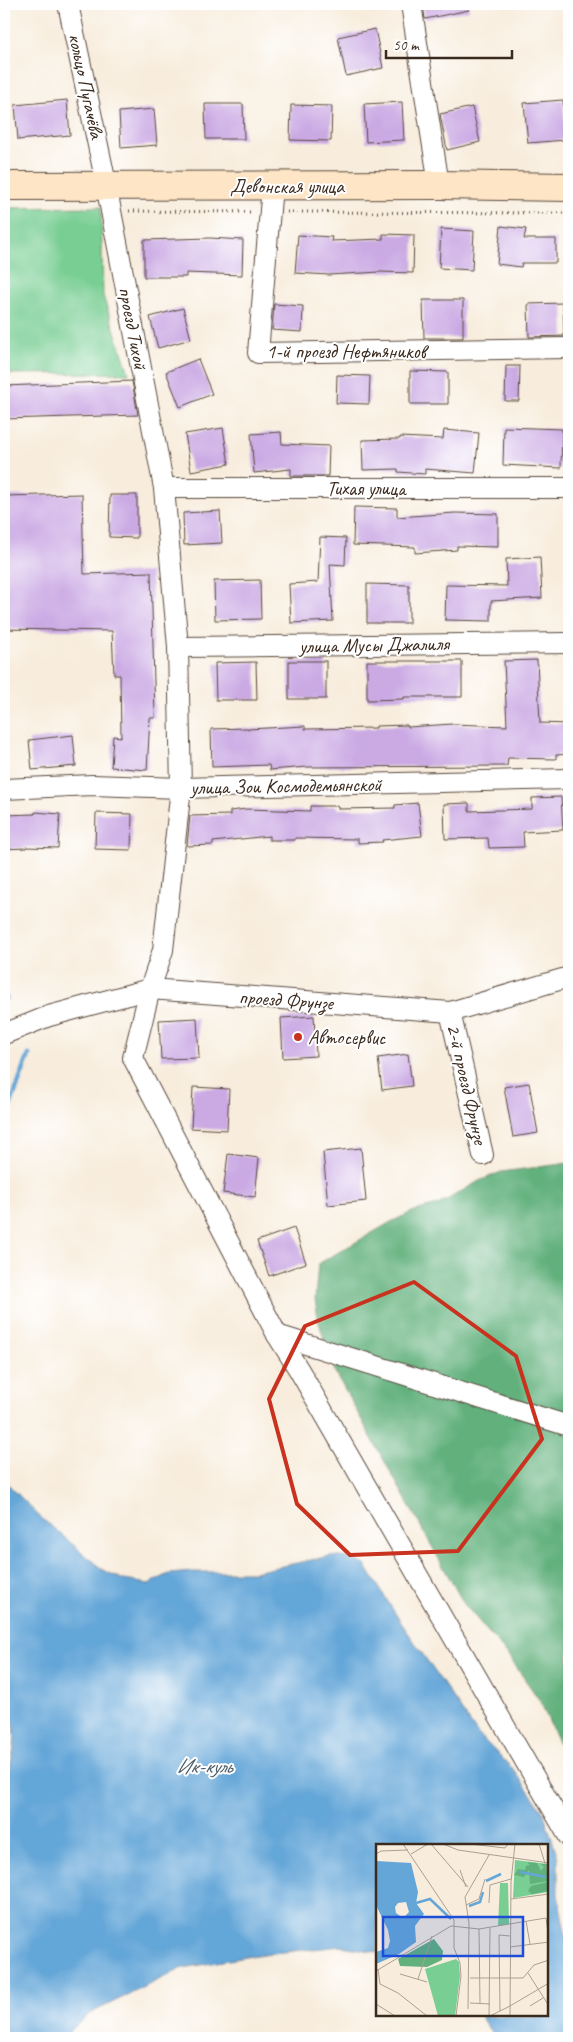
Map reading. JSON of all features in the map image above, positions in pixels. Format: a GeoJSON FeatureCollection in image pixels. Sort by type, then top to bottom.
{"type":"FeatureCollection","features":[{"type":"Feature","properties":{"kind":"main road","name":"Девонская улица"},"geometry":{"type":"LineString","coordinates":[[4,186],[107,189],[271,199],[439,185],[569,187]]}},
{"type":"Feature","properties":{"kind":"street","name":"кольцо Пугачёва"},"geometry":{"type":"LineString","coordinates":[[68,4],[107,189]]}},
{"type":"Feature","properties":{"kind":"street"},"geometry":{"type":"LineString","coordinates":[[411,4],[439,185]]}},
{"type":"Feature","properties":{"kind":"street","name":"проезд Тихой"},"geometry":{"type":"LineString","coordinates":[[107,189],[164,488],[178,647],[181,788],[163,950],[150,989],[133,1058],[277,1335],[569,1837]]}},
{"type":"Feature","properties":{"kind":"street","name":"1-й проезд Нефтяников"},"geometry":{"type":"LineString","coordinates":[[271,199],[258,353],[569,348]]}},
{"type":"Feature","properties":{"kind":"street","name":"Тихая улица"},"geometry":{"type":"LineString","coordinates":[[164,488],[569,488]]}},
{"type":"Feature","properties":{"kind":"street","name":"улица Мусы Джалиля"},"geometry":{"type":"LineString","coordinates":[[178,647],[569,643]]}},
{"type":"Feature","properties":{"kind":"street","name":"улица Зои Космодемьянской"},"geometry":{"type":"LineString","coordinates":[[4,789],[92,784],[181,788],[569,779]]}},
{"type":"Feature","properties":{"kind":"street","name":"проезд Фрунзе"},"geometry":{"type":"LineString","coordinates":[[4,1034],[49,1016],[150,989],[450,1012],[569,978]]}},
{"type":"Feature","properties":{"kind":"street","name":"2-й проезд Фрунзе"},"geometry":{"type":"LineString","coordinates":[[450,1012],[483,1156]]}},
{"type":"Feature","properties":{"kind":"street"},"geometry":{"type":"LineString","coordinates":[[277,1335],[569,1426]]}},
{"type":"Feature","properties":{"kind":"path"},"geometry":{"type":"LineString","coordinates":[[107,189],[569,213]]}},
{"type":"Feature","properties":{"kind":"highlighted area"},"geometry":{"type":"Polygon","coordinates":[[[414,1282],[516,1356],[542,1439],[458,1551],[350,1555],[297,1504],[269,1399],[305,1326],[414,1282]]]}},
{"type":"Feature","properties":{"kind":"green space"},"geometry":{"type":"Polygon","coordinates":[[[101,207],[103,296],[129,373],[4,374],[4,208],[101,207]]]}},
{"type":"Feature","properties":{"kind":"green space"},"geometry":{"type":"Polygon","coordinates":[[[569,1163],[569,1767],[540,1701],[507,1654],[464,1604],[336,1374],[319,1323],[315,1299],[318,1264],[391,1222],[414,1211],[438,1205],[479,1181],[501,1172],[569,1163]]]}},
{"type":"Feature","properties":{"kind":"water","name":"Ик-куль"},"geometry":{"type":"Polygon","coordinates":[[[4,1480],[39,1516],[103,1570],[124,1580],[149,1584],[169,1574],[254,1572],[330,1556],[349,1558],[365,1565],[400,1621],[477,1733],[514,1770],[543,1811],[558,1858],[558,1895],[569,1952],[569,2038],[495,2038],[481,2017],[548,2017],[548,1844],[376,1844],[376,1952],[342,1946],[263,1954],[183,1968],[89,2014],[62,2038],[4,2038],[4,1780],[11,1763],[15,1741],[13,1719],[4,1703],[4,1480]]]}},
{"type":"Feature","properties":{"kind":"building"},"geometry":{"type":"Polygon","coordinates":[[[423,4],[468,4],[469,10],[425,19],[423,4]]]}},
{"type":"Feature","properties":{"kind":"building"},"geometry":{"type":"Polygon","coordinates":[[[375,29],[383,68],[346,76],[338,37],[375,29]]]}},
{"type":"Feature","properties":{"kind":"building"},"geometry":{"type":"Polygon","coordinates":[[[67,100],[70,135],[18,140],[15,105],[67,100]]]}},
{"type":"Feature","properties":{"kind":"building"},"geometry":{"type":"Polygon","coordinates":[[[563,100],[566,140],[528,143],[524,103],[563,100]]]}},
{"type":"Feature","properties":{"kind":"building"},"geometry":{"type":"Polygon","coordinates":[[[402,102],[404,140],[366,142],[364,104],[402,102]]]}},
{"type":"Feature","properties":{"kind":"building"},"geometry":{"type":"Polygon","coordinates":[[[205,104],[243,104],[244,139],[206,139],[205,104]]]}},
{"type":"Feature","properties":{"kind":"building"},"geometry":{"type":"Polygon","coordinates":[[[291,105],[332,106],[331,141],[290,140],[291,105]]]}},
{"type":"Feature","properties":{"kind":"building"},"geometry":{"type":"Polygon","coordinates":[[[472,107],[480,142],[447,150],[440,114],[472,107]]]}},
{"type":"Feature","properties":{"kind":"building"},"geometry":{"type":"Polygon","coordinates":[[[154,109],[157,145],[121,148],[119,112],[154,109]]]}},
{"type":"Feature","properties":{"kind":"building"},"geometry":{"type":"Polygon","coordinates":[[[501,226],[526,229],[524,239],[556,239],[556,263],[522,263],[521,267],[497,264],[501,226]]]}},
{"type":"Feature","properties":{"kind":"building"},"geometry":{"type":"Polygon","coordinates":[[[441,229],[474,231],[472,270],[439,268],[441,229]]]}},
{"type":"Feature","properties":{"kind":"building"},"geometry":{"type":"Polygon","coordinates":[[[383,234],[414,235],[413,273],[380,272],[329,275],[295,273],[298,235],[332,237],[331,241],[383,239],[383,234]]]}},
{"type":"Feature","properties":{"kind":"building"},"geometry":{"type":"Polygon","coordinates":[[[210,238],[243,240],[242,275],[186,273],[186,277],[144,277],[144,240],[210,238]]]}},
{"type":"Feature","properties":{"kind":"building"},"geometry":{"type":"Polygon","coordinates":[[[423,300],[463,300],[463,338],[424,338],[423,300]]]}},
{"type":"Feature","properties":{"kind":"building"},"geometry":{"type":"Polygon","coordinates":[[[563,303],[564,336],[529,337],[528,304],[563,303]]]}},
{"type":"Feature","properties":{"kind":"building"},"geometry":{"type":"Polygon","coordinates":[[[274,304],[303,306],[302,332],[272,330],[274,304]]]}},
{"type":"Feature","properties":{"kind":"building"},"geometry":{"type":"Polygon","coordinates":[[[183,308],[191,339],[158,348],[150,317],[183,308]]]}},
{"type":"Feature","properties":{"kind":"building"},"geometry":{"type":"Polygon","coordinates":[[[198,359],[212,394],[180,407],[166,372],[198,359]]]}},
{"type":"Feature","properties":{"kind":"building"},"geometry":{"type":"Polygon","coordinates":[[[506,366],[520,366],[519,401],[505,401],[506,366]]]}},
{"type":"Feature","properties":{"kind":"building"},"geometry":{"type":"Polygon","coordinates":[[[410,371],[448,372],[448,404],[410,404],[410,371]]]}},
{"type":"Feature","properties":{"kind":"building"},"geometry":{"type":"Polygon","coordinates":[[[337,375],[370,376],[369,404],[336,403],[337,375]]]}},
{"type":"Feature","properties":{"kind":"building"},"geometry":{"type":"Polygon","coordinates":[[[132,381],[138,415],[4,419],[4,386],[132,381]]]}},
{"type":"Feature","properties":{"kind":"building"},"geometry":{"type":"Polygon","coordinates":[[[504,427],[562,429],[561,468],[503,465],[504,427]]]}},
{"type":"Feature","properties":{"kind":"building"},"geometry":{"type":"Polygon","coordinates":[[[223,428],[229,464],[191,471],[185,434],[223,428]]]}},
{"type":"Feature","properties":{"kind":"building"},"geometry":{"type":"Polygon","coordinates":[[[444,430],[479,433],[475,473],[425,469],[425,474],[398,472],[398,469],[363,470],[362,440],[400,439],[400,437],[443,439],[444,430]]]}},
{"type":"Feature","properties":{"kind":"building"},"geometry":{"type":"Polygon","coordinates":[[[281,432],[282,444],[329,446],[328,476],[291,476],[291,469],[254,473],[251,434],[281,432]]]}},
{"type":"Feature","properties":{"kind":"building"},"geometry":{"type":"Polygon","coordinates":[[[82,494],[84,574],[151,572],[155,718],[150,718],[147,770],[111,767],[113,736],[121,737],[120,675],[114,675],[112,631],[4,629],[4,496],[82,494]]]}},
{"type":"Feature","properties":{"kind":"building"},"geometry":{"type":"Polygon","coordinates":[[[110,495],[137,495],[137,538],[109,537],[110,495]]]}},
{"type":"Feature","properties":{"kind":"building"},"geometry":{"type":"Polygon","coordinates":[[[354,507],[397,508],[397,517],[455,513],[498,514],[498,547],[457,546],[457,550],[415,553],[415,547],[353,545],[354,507]]]}},
{"type":"Feature","properties":{"kind":"building"},"geometry":{"type":"Polygon","coordinates":[[[220,511],[222,543],[184,545],[183,513],[220,511]]]}},
{"type":"Feature","properties":{"kind":"building"},"geometry":{"type":"Polygon","coordinates":[[[320,537],[346,538],[345,565],[330,564],[333,621],[291,623],[289,584],[318,582],[320,537]]]}},
{"type":"Feature","properties":{"kind":"building"},"geometry":{"type":"Polygon","coordinates":[[[540,557],[542,598],[491,601],[491,621],[445,620],[446,585],[507,586],[506,559],[540,557]]]}},
{"type":"Feature","properties":{"kind":"building"},"geometry":{"type":"Polygon","coordinates":[[[260,580],[261,619],[215,620],[214,581],[260,580]]]}},
{"type":"Feature","properties":{"kind":"building"},"geometry":{"type":"Polygon","coordinates":[[[367,584],[409,585],[409,623],[367,623],[367,584]]]}},
{"type":"Feature","properties":{"kind":"building"},"geometry":{"type":"Polygon","coordinates":[[[537,660],[540,723],[569,724],[569,754],[556,755],[556,759],[508,758],[507,766],[307,767],[270,770],[269,765],[212,767],[211,729],[305,726],[305,729],[376,728],[376,726],[407,725],[408,727],[452,724],[507,726],[504,661],[537,660]]]}},
{"type":"Feature","properties":{"kind":"building"},"geometry":{"type":"Polygon","coordinates":[[[289,661],[326,661],[326,699],[289,699],[289,661]]]}},
{"type":"Feature","properties":{"kind":"building"},"geometry":{"type":"Polygon","coordinates":[[[367,661],[462,661],[462,697],[404,697],[404,699],[367,700],[367,661]]]}},
{"type":"Feature","properties":{"kind":"building"},"geometry":{"type":"Polygon","coordinates":[[[256,662],[257,700],[216,700],[215,663],[256,662]]]}},
{"type":"Feature","properties":{"kind":"building"},"geometry":{"type":"Polygon","coordinates":[[[73,735],[76,766],[32,770],[29,740],[73,735]]]}},
{"type":"Feature","properties":{"kind":"building"},"geometry":{"type":"Polygon","coordinates":[[[561,797],[563,830],[523,832],[524,847],[489,848],[488,838],[445,839],[444,804],[469,803],[469,811],[532,809],[532,798],[561,797]]]}},
{"type":"Feature","properties":{"kind":"building"},"geometry":{"type":"Polygon","coordinates":[[[418,803],[422,836],[382,840],[383,842],[358,843],[358,839],[295,838],[295,840],[269,840],[269,836],[213,842],[213,845],[187,846],[190,816],[230,815],[230,811],[246,809],[310,811],[310,806],[338,806],[338,809],[395,808],[395,805],[418,803]]]}},
{"type":"Feature","properties":{"kind":"building"},"geometry":{"type":"Polygon","coordinates":[[[35,812],[60,814],[58,848],[26,847],[4,849],[4,815],[35,814],[35,812]]]}},
{"type":"Feature","properties":{"kind":"building"},"geometry":{"type":"Polygon","coordinates":[[[96,813],[132,814],[131,850],[95,849],[96,813]]]}},
{"type":"Feature","properties":{"kind":"building","name":"Автосервис"},"geometry":{"type":"Polygon","coordinates":[[[314,1016],[316,1056],[283,1058],[281,1018],[314,1016]]]}},
{"type":"Feature","properties":{"kind":"building"},"geometry":{"type":"Polygon","coordinates":[[[197,1018],[199,1058],[161,1059],[159,1020],[197,1018]]]}},
{"type":"Feature","properties":{"kind":"building"},"geometry":{"type":"Polygon","coordinates":[[[408,1054],[412,1086],[382,1090],[378,1058],[408,1054]]]}},
{"type":"Feature","properties":{"kind":"building"},"geometry":{"type":"Polygon","coordinates":[[[529,1083],[538,1133],[513,1137],[504,1087],[529,1083]]]}},
{"type":"Feature","properties":{"kind":"building"},"geometry":{"type":"Polygon","coordinates":[[[193,1087],[229,1089],[227,1130],[191,1128],[193,1087]]]}},
{"type":"Feature","properties":{"kind":"building"},"geometry":{"type":"Polygon","coordinates":[[[361,1148],[366,1201],[328,1205],[323,1152],[361,1148]]]}},
{"type":"Feature","properties":{"kind":"building"},"geometry":{"type":"Polygon","coordinates":[[[228,1154],[259,1158],[255,1197],[223,1193],[228,1154]]]}},
{"type":"Feature","properties":{"kind":"building"},"geometry":{"type":"Polygon","coordinates":[[[294,1228],[306,1263],[269,1276],[257,1241],[294,1228]]]}},
{"type":"Feature","properties":{"kind":"waterway"},"geometry":{"type":"LineString","coordinates":[[4,1122],[29,1055]]}},
{"type":"Feature","properties":{"kind":"place","name":"Автосервис"},"geometry":{"type":"Point","coordinates":[298,1037]}}]}
